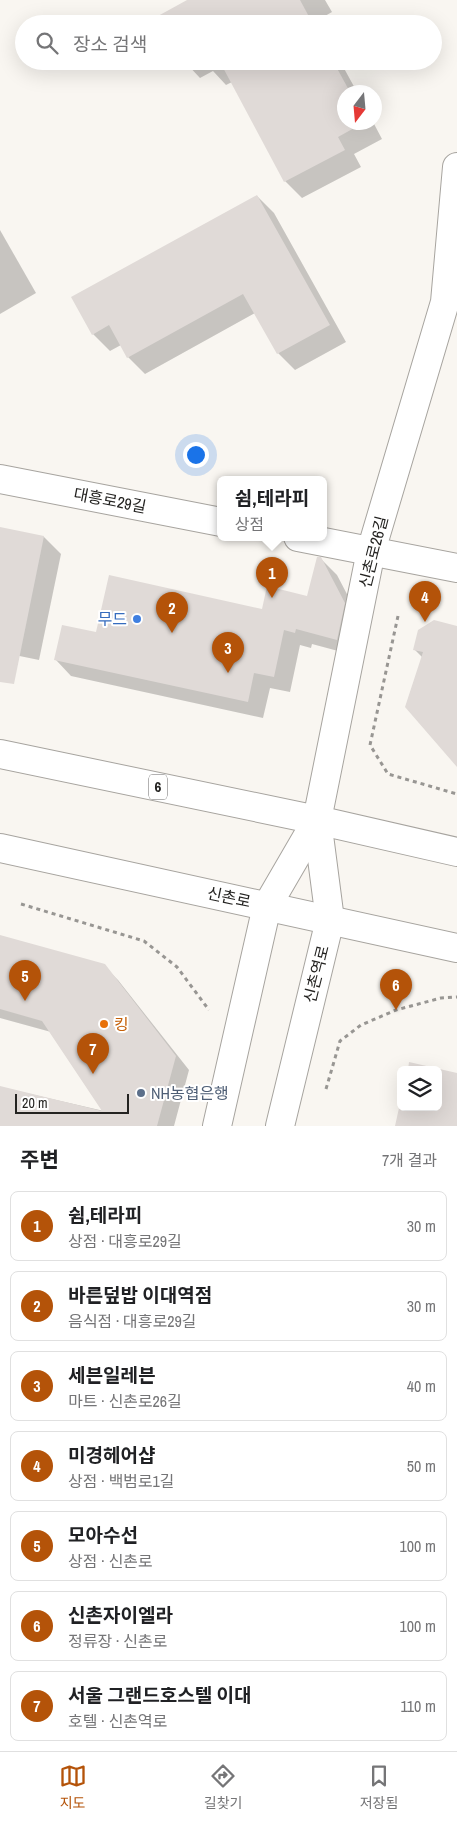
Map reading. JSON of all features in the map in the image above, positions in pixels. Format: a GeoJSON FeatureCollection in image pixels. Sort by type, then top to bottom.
{"type":"FeatureCollection","features":[{"type":"Feature","properties":{"kind":"main road","name":"신촌로26길"},"geometry":{"type":"LineString","coordinates":[[317,820],[371,551],[453,301],[457,167]]}},
{"type":"Feature","properties":{"kind":"main road","name":"대흥로29길"},"geometry":{"type":"LineString","coordinates":[[0,479],[217,521]]}},
{"type":"Feature","properties":{"kind":"main road"},"geometry":{"type":"LineString","coordinates":[[319,541],[457,568]]}},
{"type":"Feature","properties":{"kind":"main road","name":"6"},"geometry":{"type":"LineString","coordinates":[[0,754],[317,820],[457,852]]}},
{"type":"Feature","properties":{"kind":"main road"},"geometry":{"type":"LineString","coordinates":[[217,1126],[268,906],[317,820]]}},
{"type":"Feature","properties":{"kind":"main road","name":"신촌역로"},"geometry":{"type":"LineString","coordinates":[[280,1126],[330,920],[317,820]]}},
{"type":"Feature","properties":{"kind":"main road","name":"신촌로"},"geometry":{"type":"LineString","coordinates":[[0,848],[457,948]]}},
{"type":"Feature","properties":{"kind":"path"},"geometry":{"type":"LineString","coordinates":[[398,616],[370,745],[388,774],[457,794]]}},
{"type":"Feature","properties":{"kind":"path"},"geometry":{"type":"LineString","coordinates":[[20,904],[144,941],[177,968],[209,1011]]}},
{"type":"Feature","properties":{"kind":"path"},"geometry":{"type":"LineString","coordinates":[[324,1098],[340,1041],[361,1025],[396,1010],[441,998],[457,997]]}},
{"type":"Feature","properties":{"kind":"building"},"geometry":{"type":"Polygon","coordinates":[[[187,0],[300,0],[308,15],[160,15],[187,0]]]}},
{"type":"Feature","properties":{"kind":"building"},"geometry":{"type":"Polygon","coordinates":[[[224,70],[338,70],[346,85],[337,85],[337,130],[351,130],[338,137],[345,150],[284,182],[224,70]]]}},
{"type":"Feature","properties":{"kind":"building"},"geometry":{"type":"Polygon","coordinates":[[[257,195],[330,325],[277,354],[243,294],[127,358],[109,325],[92,335],[71,297],[257,195]]]}},
{"type":"Feature","properties":{"kind":"building"},"geometry":{"type":"Polygon","coordinates":[[[0,527],[44,536],[14,684],[0,682],[0,527]]]}},
{"type":"Feature","properties":{"kind":"building"},"geometry":{"type":"Polygon","coordinates":[[[317,557],[321,557],[345,603],[337,640],[296,629],[295,633],[284,630],[274,677],[254,673],[248,702],[54,660],[62,625],[96,632],[109,575],[262,609],[267,586],[307,596],[317,557]]]}},
{"type":"Feature","properties":{"kind":"building"},"geometry":{"type":"Polygon","coordinates":[[[434,620],[457,626],[457,767],[405,707],[423,652],[413,650],[418,630],[434,620]]]}},
{"type":"Feature","properties":{"kind":"building"},"geometry":{"type":"Polygon","coordinates":[[[0,935],[105,964],[176,1056],[157,1126],[0,1126],[0,1086],[102,1111],[42,1021],[0,1009],[0,935]]]}},
{"type":"Feature","properties":{"kind":"building"},"geometry":{"type":"Polygon","coordinates":[[[409,1062],[426,1066],[408,1066],[409,1062]]]}},
{"type":"Feature","properties":{"kind":"building"},"geometry":{"type":"Polygon","coordinates":[[[442,1070],[457,1073],[457,1126],[395,1126],[398,1111],[442,1111],[442,1070]]]}},
{"type":"Feature","properties":{"kind":"place","name":"쉼,테라피"},"geometry":{"type":"Point","coordinates":[272,598]}},
{"type":"Feature","properties":{"kind":"place","name":"무드"},"geometry":{"type":"Point","coordinates":[137,619]}},
{"type":"Feature","properties":{"kind":"place","name":"미경헤어샵"},"geometry":{"type":"Point","coordinates":[425,622]}},
{"type":"Feature","properties":{"kind":"place","name":"바른덮밥 이대역점"},"geometry":{"type":"Point","coordinates":[172,633]}},
{"type":"Feature","properties":{"kind":"place","name":"세븐일레븐"},"geometry":{"type":"Point","coordinates":[228,673]}},
{"type":"Feature","properties":{"kind":"place","name":"모아수선"},"geometry":{"type":"Point","coordinates":[25,1001]}},
{"type":"Feature","properties":{"kind":"place","name":"신촌자이엘라"},"geometry":{"type":"Point","coordinates":[396,1010]}},
{"type":"Feature","properties":{"kind":"place","name":"킹"},"geometry":{"type":"Point","coordinates":[104,1024]}},
{"type":"Feature","properties":{"kind":"place","name":"서울 그랜드호스텔 이대"},"geometry":{"type":"Point","coordinates":[93,1074]}},
{"type":"Feature","properties":{"kind":"place","name":"NH농협은행"},"geometry":{"type":"Point","coordinates":[141,1093]}}]}
